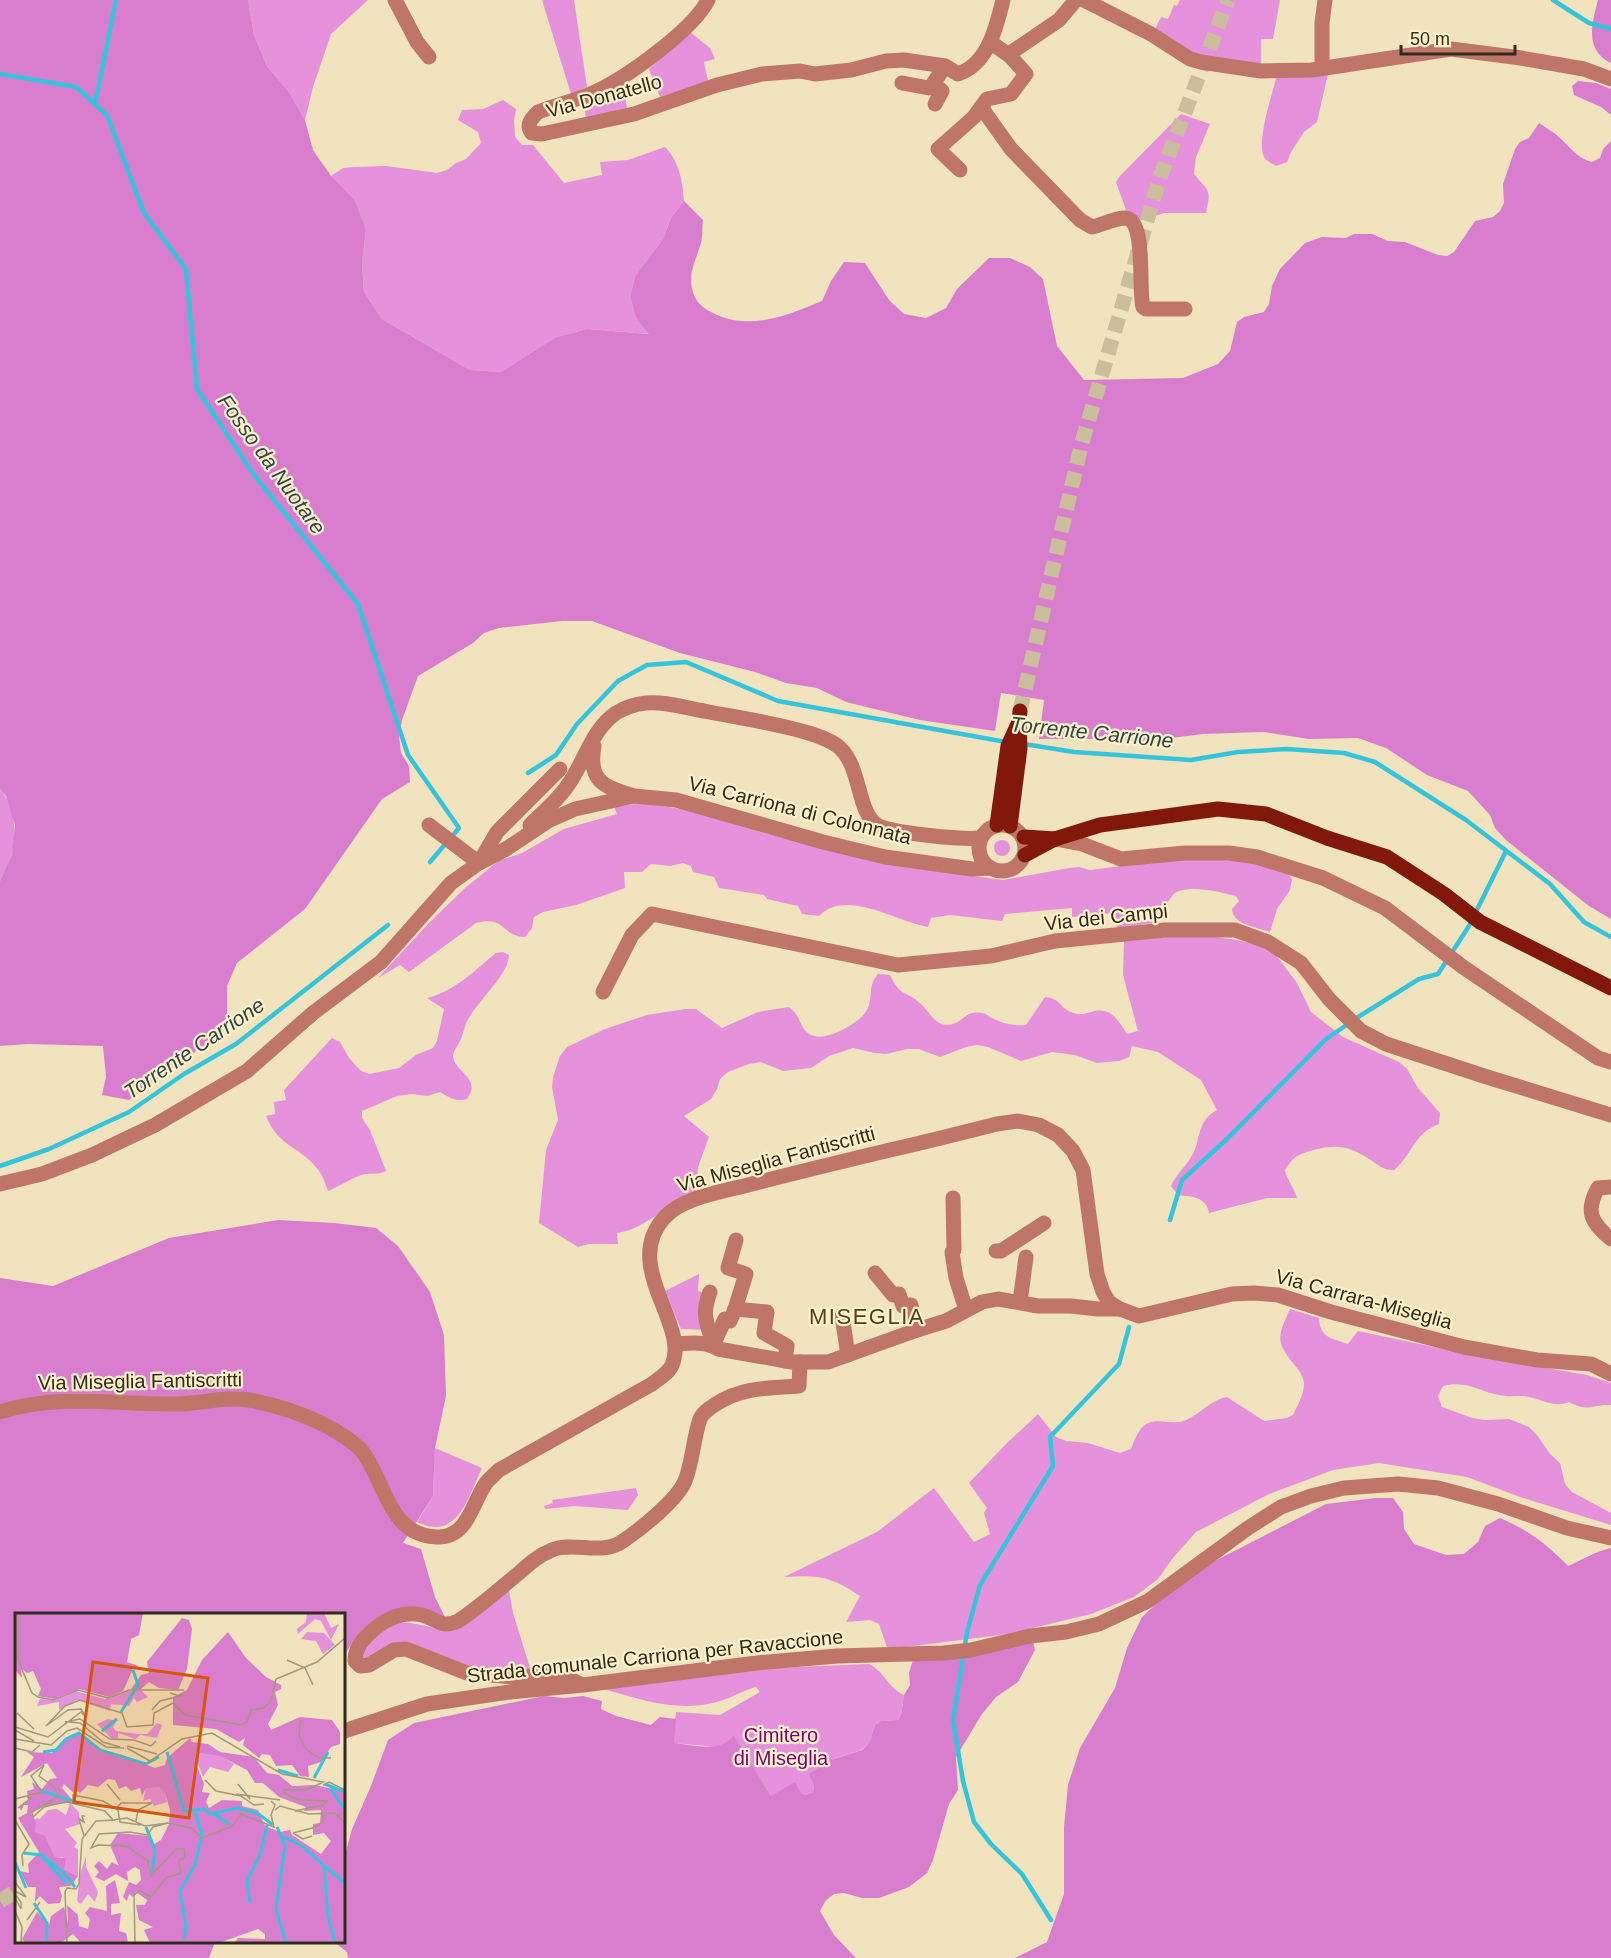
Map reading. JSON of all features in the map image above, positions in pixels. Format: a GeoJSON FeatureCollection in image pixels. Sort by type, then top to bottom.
{"type":"FeatureCollection","features":[{"type":"Feature","properties":{"kind":"main road"},"geometry":{"type":"LineString","coordinates":[[1004,825],[1008,747],[1020,717]]}},
{"type":"Feature","properties":{"kind":"main road","name":"Via Carriona di Colonnata"},"geometry":{"type":"LineString","coordinates":[[1025,855],[1055,839],[1100,825],[1218,809],[1266,814],[1328,838],[1387,857],[1444,894],[1480,922],[1611,988]]}},
{"type":"Feature","properties":{"kind":"main road","name":"Via Carriona di Colonnata"},"geometry":{"type":"LineString","coordinates":[[1024,837],[1055,839]]}},
{"type":"Feature","properties":{"kind":"street"},"geometry":{"type":"LineString","coordinates":[[395,0],[417,42],[429,57]]}},
{"type":"Feature","properties":{"kind":"street","name":"Via Donatello"},"geometry":{"type":"LineString","coordinates":[[708,0],[685,28],[624,76],[594,92],[538,112],[532,117],[529,130],[532,133],[542,134],[634,114],[717,85],[762,74],[800,71],[815,74],[852,70],[886,61],[904,60],[945,66]]}},
{"type":"Feature","properties":{"kind":"street"},"geometry":{"type":"LineString","coordinates":[[902,83],[929,88],[945,66],[958,74],[969,70],[988,49],[1003,0]]}},
{"type":"Feature","properties":{"kind":"street"},"geometry":{"type":"LineString","coordinates":[[1009,54],[1059,20],[1076,0]]}},
{"type":"Feature","properties":{"kind":"street"},"geometry":{"type":"LineString","coordinates":[[1084,0],[1151,34],[1190,59],[1261,71],[1312,70],[1451,49],[1492,53],[1574,67],[1611,79]]}},
{"type":"Feature","properties":{"kind":"street"},"geometry":{"type":"LineString","coordinates":[[1322,67],[1322,23],[1325,0]]}},
{"type":"Feature","properties":{"kind":"street"},"geometry":{"type":"LineString","coordinates":[[960,170],[938,149],[974,117],[987,99],[1011,94],[1026,74],[1009,54],[990,42]]}},
{"type":"Feature","properties":{"kind":"street"},"geometry":{"type":"LineString","coordinates":[[933,84],[942,91],[935,104]]}},
{"type":"Feature","properties":{"kind":"street"},"geometry":{"type":"LineString","coordinates":[[981,107],[1011,148],[1080,220],[1092,226],[1123,218],[1136,225],[1139,238],[1143,307],[1146,309],[1185,309]]}},
{"type":"Feature","properties":{"kind":"street","name":"Via Carriona di Colonnata"},"geometry":{"type":"LineString","coordinates":[[506,849],[568,786],[605,723],[615,714],[634,705],[648,702],[811,734],[839,747],[846,755],[868,816],[878,825],[889,829],[953,838],[981,838]]}},
{"type":"Feature","properties":{"kind":"street","name":"Via Carriona di Colonnata"},"geometry":{"type":"LineString","coordinates":[[597,735],[592,758],[593,770],[600,782],[612,790],[634,796],[676,800],[885,857],[972,869],[991,868],[998,871],[1011,870],[1022,861],[1025,855]]}},
{"type":"Feature","properties":{"kind":"street"},"geometry":{"type":"LineString","coordinates":[[429,825],[479,863],[497,832],[560,769]]}},
{"type":"Feature","properties":{"kind":"street","name":"Via Carriona di Colonnata"},"geometry":{"type":"LineString","coordinates":[[0,1184],[42,1174],[93,1155],[155,1125],[247,1071],[321,1007],[381,962],[451,883],[479,863],[506,849],[548,821],[575,809],[634,796]]}},
{"type":"Feature","properties":{"kind":"street"},"geometry":{"type":"LineString","coordinates":[[991,868],[979,852],[981,838],[985,832],[1004,825],[1020,832],[1026,843],[1025,855]]}},
{"type":"Feature","properties":{"kind":"street"},"geometry":{"type":"LineString","coordinates":[[1055,839],[1082,844],[1121,859],[1185,853],[1257,857],[1323,878],[1385,908],[1408,923],[1463,967],[1598,1058],[1611,1062]]}},
{"type":"Feature","properties":{"kind":"street","name":"Via dei Campi"},"geometry":{"type":"LineString","coordinates":[[603,992],[632,935],[652,914],[898,965],[991,956],[1055,941],[1165,930],[1235,930],[1268,942],[1301,963],[1329,999],[1360,1031],[1386,1044],[1611,1114]]}},
{"type":"Feature","properties":{"kind":"street","name":"Via Miseglia Fantiscritti"},"geometry":{"type":"LineString","coordinates":[[0,1412],[30,1403],[179,1405],[205,1401],[247,1400],[299,1413],[340,1434],[365,1455],[392,1511],[406,1528],[422,1535],[438,1537],[459,1529],[467,1520],[486,1483],[499,1470],[652,1384],[671,1367],[675,1348],[654,1283],[650,1252],[653,1235],[663,1218],[674,1209],[698,1198],[812,1168],[1018,1121],[1039,1125],[1058,1135],[1073,1151],[1083,1170],[1097,1274],[1103,1292],[1115,1305]]}},
{"type":"Feature","properties":{"kind":"street"},"geometry":{"type":"LineString","coordinates":[[1611,1187],[1598,1188],[1591,1201],[1591,1215],[1596,1225],[1611,1239]]}},
{"type":"Feature","properties":{"kind":"street"},"geometry":{"type":"LineString","coordinates":[[953,1197],[955,1236],[952,1252],[953,1263],[966,1310]]}},
{"type":"Feature","properties":{"kind":"street"},"geometry":{"type":"LineString","coordinates":[[996,1251],[1001,1251],[1044,1223]]}},
{"type":"Feature","properties":{"kind":"street"},"geometry":{"type":"LineString","coordinates":[[716,1349],[725,1319],[730,1321],[735,1309],[746,1274],[728,1268],[736,1240]]}},
{"type":"Feature","properties":{"kind":"street"},"geometry":{"type":"LineString","coordinates":[[1020,1302],[1026,1257]]}},
{"type":"Feature","properties":{"kind":"street"},"geometry":{"type":"LineString","coordinates":[[875,1273],[893,1295],[899,1294],[903,1306],[911,1305],[917,1330]]}},
{"type":"Feature","properties":{"kind":"street"},"geometry":{"type":"LineString","coordinates":[[710,1292],[704,1308],[704,1317],[716,1349]]}},
{"type":"Feature","properties":{"kind":"street","name":"Via Carrara-Miseglia"},"geometry":{"type":"LineString","coordinates":[[675,1348],[688,1343],[792,1361],[828,1362],[946,1321],[982,1302],[998,1299],[1038,1306],[1098,1309],[1115,1305],[1138,1316],[1232,1294],[1254,1293],[1278,1295],[1331,1312],[1464,1347],[1537,1359],[1591,1364],[1611,1374]]}},
{"type":"Feature","properties":{"kind":"street"},"geometry":{"type":"LineString","coordinates":[[583,1685],[562,1675],[512,1677],[466,1673],[406,1649],[394,1650],[369,1665],[360,1666],[355,1661],[355,1652],[379,1624],[402,1614],[422,1615],[441,1624],[450,1625],[458,1621],[529,1563],[551,1550],[607,1547],[624,1541],[652,1518],[679,1491],[685,1481],[700,1418],[707,1410],[729,1395],[748,1390],[799,1386],[787,1346],[764,1333],[767,1312],[735,1309]]}},
{"type":"Feature","properties":{"kind":"street"},"geometry":{"type":"LineString","coordinates":[[842,1316],[845,1356]]}},
{"type":"Feature","properties":{"kind":"street","name":"Strada comunale Carriona per Ravaccione"},"geometry":{"type":"LineString","coordinates":[[345,1731],[427,1704],[510,1692],[757,1663],[837,1656],[971,1650],[1030,1636],[1066,1632],[1099,1624],[1148,1602],[1248,1528],[1281,1507],[1311,1496],[1344,1488],[1398,1484],[1438,1488],[1498,1504],[1567,1528],[1611,1538]]}},
{"type":"Feature","properties":{"kind":"green space"},"geometry":{"type":"Polygon","coordinates":[[[248,0],[368,0],[331,34],[313,87],[305,120],[289,92],[267,66],[254,35],[248,0]]]}},
{"type":"Feature","properties":{"kind":"green space"},"geometry":{"type":"Polygon","coordinates":[[[542,0],[574,0],[587,87],[571,94],[542,0]]]}},
{"type":"Feature","properties":{"kind":"green space"},"geometry":{"type":"Polygon","coordinates":[[[1180,0],[1280,0],[1273,39],[1261,39],[1261,65],[1200,58],[1154,31],[1161,17],[1168,19],[1174,5],[1177,6],[1180,0]]]}},
{"type":"Feature","properties":{"kind":"green space"},"geometry":{"type":"Polygon","coordinates":[[[690,32],[710,48],[715,59],[704,62],[708,81],[660,97],[649,69],[690,32]]]}},
{"type":"Feature","properties":{"kind":"green space"},"geometry":{"type":"Polygon","coordinates":[[[1328,74],[1317,122],[1304,132],[1287,162],[1276,166],[1263,154],[1262,137],[1277,75],[1328,74]]]}},
{"type":"Feature","properties":{"kind":"green space"},"geometry":{"type":"Polygon","coordinates":[[[623,85],[627,108],[586,120],[584,103],[623,85]]]}},
{"type":"Feature","properties":{"kind":"green space"},"geometry":{"type":"Polygon","coordinates":[[[503,100],[516,109],[515,137],[522,145],[533,145],[564,183],[602,175],[600,162],[628,160],[665,147],[674,159],[681,179],[684,201],[671,218],[663,239],[635,276],[630,297],[636,318],[650,334],[587,329],[556,337],[501,372],[470,370],[382,319],[364,292],[362,262],[366,231],[331,176],[343,168],[354,167],[386,166],[437,173],[447,170],[466,159],[481,143],[478,132],[458,120],[462,110],[483,109],[503,100]]]}},
{"type":"Feature","properties":{"kind":"green space"},"geometry":{"type":"Polygon","coordinates":[[[1181,114],[1210,124],[1196,157],[1194,174],[1208,190],[1206,213],[1164,213],[1143,220],[1138,219],[1127,213],[1116,182],[1181,114]]]}},
{"type":"Feature","properties":{"kind":"green space"},"geometry":{"type":"Polygon","coordinates":[[[0,789],[9,803],[14,820],[14,846],[0,881],[0,789]]]}},
{"type":"Feature","properties":{"kind":"green space"},"geometry":{"type":"Polygon","coordinates":[[[643,803],[687,810],[760,832],[854,856],[1003,880],[1069,868],[1079,867],[1090,870],[1185,858],[1244,861],[1284,870],[1292,879],[1290,890],[1277,909],[1270,932],[1246,925],[1237,919],[1232,909],[1239,901],[1236,896],[1196,889],[1181,890],[1172,895],[1158,912],[1155,923],[1117,928],[1114,913],[1072,917],[1072,908],[1005,914],[1002,921],[950,915],[931,918],[928,927],[857,906],[843,905],[830,908],[819,916],[802,914],[798,906],[767,899],[764,895],[719,888],[714,877],[693,872],[691,866],[683,863],[670,866],[651,864],[642,872],[624,872],[625,888],[576,905],[543,912],[534,917],[532,928],[525,937],[517,936],[493,922],[476,923],[409,972],[400,965],[378,978],[429,923],[464,889],[498,861],[522,853],[564,829],[617,814],[614,807],[643,803]]]}},
{"type":"Feature","properties":{"kind":"green space"},"geometry":{"type":"Polygon","coordinates":[[[999,840],[1005,840],[1010,848],[1008,854],[999,856],[994,851],[994,845],[999,840]]]}},
{"type":"Feature","properties":{"kind":"green space"},"geometry":{"type":"Polygon","coordinates":[[[1207,936],[1237,940],[1257,945],[1276,955],[1297,983],[1311,1012],[1343,1037],[1399,1062],[1407,1069],[1418,1088],[1440,1113],[1439,1124],[1419,1138],[1394,1170],[1383,1168],[1347,1148],[1334,1147],[1305,1152],[1293,1160],[1285,1170],[1297,1198],[1267,1198],[1209,1213],[1202,1201],[1178,1195],[1171,1186],[1194,1152],[1205,1120],[1217,1110],[1201,1080],[1158,1052],[1132,1046],[1129,1057],[1119,1061],[1097,1063],[1075,1055],[1052,1052],[1021,1061],[988,1047],[977,1045],[940,1057],[919,1049],[886,1054],[853,1048],[829,1056],[811,1068],[783,1071],[761,1062],[728,1072],[720,1079],[711,1099],[684,1116],[709,1137],[698,1167],[696,1194],[675,1203],[628,1231],[617,1233],[618,1244],[589,1244],[578,1247],[539,1223],[546,1150],[558,1120],[552,1087],[560,1056],[567,1047],[605,1029],[647,1015],[685,1009],[696,1009],[722,1028],[758,1012],[789,1007],[808,1033],[821,1037],[846,1028],[865,1013],[870,1003],[872,984],[878,974],[890,975],[900,990],[920,1003],[937,1022],[942,1024],[957,1023],[969,1014],[977,1012],[984,1013],[998,1021],[1026,1025],[1045,997],[1055,1000],[1075,1014],[1098,1011],[1109,1013],[1117,1019],[1127,1034],[1138,1031],[1123,975],[1124,941],[1207,936]]]}},
{"type":"Feature","properties":{"kind":"green space"},"geometry":{"type":"Polygon","coordinates":[[[503,952],[509,955],[508,963],[467,1021],[462,1038],[453,1055],[457,1066],[470,1080],[472,1086],[467,1099],[453,1099],[440,1092],[427,1096],[412,1094],[397,1096],[362,1111],[362,1118],[370,1130],[386,1171],[362,1175],[328,1191],[317,1169],[308,1159],[282,1140],[271,1126],[266,1116],[275,1114],[274,1102],[286,1100],[284,1090],[332,1038],[340,1042],[349,1058],[361,1071],[369,1074],[399,1068],[416,1055],[433,1048],[437,1041],[444,1009],[427,998],[455,986],[496,953],[503,952]]]}},
{"type":"Feature","properties":{"kind":"green space"},"geometry":{"type":"Polygon","coordinates":[[[699,1274],[698,1291],[707,1294],[707,1330],[681,1329],[665,1291],[699,1274]]]}},
{"type":"Feature","properties":{"kind":"green space"},"geometry":{"type":"Polygon","coordinates":[[[1290,1309],[1319,1318],[1324,1333],[1348,1344],[1358,1331],[1471,1355],[1587,1375],[1611,1383],[1611,1405],[1590,1407],[1582,1407],[1569,1402],[1554,1404],[1526,1396],[1497,1395],[1460,1384],[1443,1386],[1438,1396],[1442,1407],[1472,1418],[1509,1419],[1529,1427],[1560,1463],[1565,1484],[1572,1492],[1611,1513],[1611,1525],[1520,1497],[1467,1477],[1379,1463],[1333,1470],[1269,1494],[1196,1532],[1158,1579],[1134,1597],[1091,1614],[1008,1634],[898,1648],[887,1647],[879,1624],[870,1620],[846,1622],[860,1596],[850,1589],[824,1578],[784,1577],[877,1532],[934,1488],[974,1542],[990,1534],[984,1513],[987,1508],[969,1483],[1038,1414],[1056,1437],[1066,1441],[1088,1443],[1120,1453],[1131,1449],[1143,1426],[1159,1421],[1184,1421],[1216,1401],[1227,1397],[1264,1421],[1293,1415],[1302,1396],[1304,1384],[1302,1375],[1285,1352],[1280,1340],[1290,1309]]]}},
{"type":"Feature","properties":{"kind":"green space"},"geometry":{"type":"Polygon","coordinates":[[[435,1448],[482,1468],[460,1513],[452,1521],[442,1526],[431,1527],[417,1522],[433,1496],[435,1448]]]}},
{"type":"Feature","properties":{"kind":"green space"},"geometry":{"type":"Polygon","coordinates":[[[636,1488],[638,1495],[628,1510],[574,1506],[545,1509],[544,1506],[553,1503],[552,1500],[636,1488]]]}},
{"type":"Feature","properties":{"kind":"green space"},"geometry":{"type":"Polygon","coordinates":[[[509,1590],[513,1613],[531,1671],[487,1673],[409,1643],[392,1643],[368,1660],[361,1659],[370,1642],[388,1626],[404,1622],[441,1630],[509,1590]]]}},
{"type":"Feature","properties":{"kind":"green space","name":"Cimitero di Miseglia"},"geometry":{"type":"Polygon","coordinates":[[[869,1664],[904,1695],[901,1715],[898,1720],[881,1721],[875,1725],[869,1743],[861,1750],[831,1760],[814,1785],[813,1792],[806,1795],[801,1793],[771,1796],[734,1737],[728,1743],[717,1747],[673,1743],[676,1712],[720,1715],[760,1692],[756,1687],[719,1702],[685,1706],[658,1703],[604,1689],[774,1668],[869,1664]]]}},
{"type":"Feature","properties":{"kind":"shaded area"},"geometry":{"type":"Polygon","coordinates":[[[0,0],[248,0],[254,35],[267,66],[289,92],[305,120],[313,150],[331,176],[355,201],[366,231],[362,262],[364,292],[382,319],[470,370],[501,372],[556,337],[587,329],[649,334],[636,318],[630,297],[635,276],[663,239],[671,218],[684,201],[703,220],[702,240],[691,277],[693,292],[698,303],[704,308],[725,318],[739,321],[767,320],[822,301],[831,281],[844,262],[865,263],[889,300],[904,314],[926,318],[946,308],[957,289],[989,258],[1010,258],[1030,267],[1043,279],[1057,346],[1084,380],[1183,378],[1218,364],[1230,351],[1237,322],[1244,317],[1264,312],[1269,304],[1272,286],[1280,269],[1305,243],[1322,237],[1346,238],[1354,234],[1372,234],[1388,241],[1405,242],[1438,255],[1447,256],[1454,252],[1475,221],[1493,217],[1500,211],[1504,203],[1503,184],[1515,149],[1520,142],[1529,138],[1539,123],[1558,136],[1578,155],[1592,162],[1600,158],[1603,149],[1611,141],[1611,919],[1589,906],[1506,840],[1495,828],[1490,815],[1468,791],[1427,775],[1386,748],[1358,738],[1309,739],[1263,732],[1203,734],[1140,742],[1112,739],[1039,739],[1044,700],[1001,693],[995,731],[920,720],[846,702],[817,688],[786,683],[755,672],[680,653],[592,621],[562,621],[499,628],[484,633],[473,643],[418,676],[402,720],[399,736],[401,753],[409,766],[410,782],[382,799],[305,909],[237,963],[227,986],[227,1018],[221,1033],[129,1100],[102,1095],[106,1077],[103,1046],[28,1044],[0,1046],[0,881],[12,855],[15,825],[6,796],[0,789],[0,0]]]}},
{"type":"Feature","properties":{"kind":"shaded area"},"geometry":{"type":"Polygon","coordinates":[[[1598,0],[1611,0],[1611,63],[1602,58],[1593,43],[1592,27],[1598,0]]]}},
{"type":"Feature","properties":{"kind":"shaded area"},"geometry":{"type":"Polygon","coordinates":[[[1578,81],[1596,83],[1611,89],[1611,115],[1601,107],[1574,95],[1572,86],[1578,81]]]}},
{"type":"Feature","properties":{"kind":"shaded area"},"geometry":{"type":"Polygon","coordinates":[[[278,1220],[376,1228],[398,1246],[430,1292],[444,1335],[446,1396],[435,1448],[433,1496],[403,1543],[421,1549],[435,1597],[447,1621],[431,1614],[372,1622],[354,1640],[345,1654],[345,1613],[15,1613],[15,1943],[215,1943],[209,1958],[0,1958],[0,1278],[53,1286],[169,1238],[278,1220]]]}},
{"type":"Feature","properties":{"kind":"shaded area"},"geometry":{"type":"Polygon","coordinates":[[[1393,1498],[1403,1512],[1404,1529],[1414,1544],[1446,1555],[1464,1554],[1478,1542],[1485,1526],[1500,1518],[1537,1539],[1568,1566],[1611,1548],[1611,1958],[1015,1958],[1047,1942],[1064,1894],[1064,1827],[1068,1785],[1080,1748],[1115,1688],[1127,1648],[1142,1617],[1165,1596],[1209,1564],[1326,1504],[1393,1498]]]}},
{"type":"Feature","properties":{"kind":"shaded area"},"geometry":{"type":"Polygon","coordinates":[[[1033,1641],[1035,1650],[1018,1682],[996,1697],[982,1714],[956,1757],[958,1790],[949,1804],[927,1873],[909,1887],[879,1898],[862,1898],[844,1893],[834,1894],[826,1900],[820,1911],[834,1935],[856,1958],[348,1958],[347,1952],[335,1943],[345,1943],[345,1855],[352,1829],[388,1740],[414,1723],[544,1696],[564,1698],[583,1696],[602,1701],[601,1709],[616,1716],[651,1725],[660,1717],[676,1719],[674,1743],[714,1746],[721,1745],[734,1736],[771,1796],[795,1782],[801,1793],[806,1795],[813,1792],[814,1785],[809,1774],[831,1760],[862,1750],[869,1743],[875,1725],[881,1721],[898,1720],[904,1695],[910,1685],[909,1673],[913,1660],[1033,1641]]]}},
{"type":"Feature","properties":{"kind":"waterway"},"geometry":{"type":"LineString","coordinates":[[95,104],[116,0]]}},
{"type":"Feature","properties":{"kind":"waterway"},"geometry":{"type":"LineString","coordinates":[[1553,0],[1589,23],[1611,29]]}},
{"type":"Feature","properties":{"kind":"waterway","name":"Fosso da Nuotare"},"geometry":{"type":"LineString","coordinates":[[0,74],[76,87],[107,115],[144,213],[186,269],[197,389],[254,475],[358,604],[408,755],[459,828],[430,862]]}},
{"type":"Feature","properties":{"kind":"waterway","name":"Torrente Carrione"},"geometry":{"type":"LineString","coordinates":[[528,773],[556,755],[577,724],[618,681],[647,665],[686,662],[778,701],[1006,742]]}},
{"type":"Feature","properties":{"kind":"waterway","name":"Torrente Carrione"},"geometry":{"type":"LineString","coordinates":[[1024,744],[1074,752],[1191,760],[1238,752],[1287,749],[1344,753],[1375,762],[1466,820],[1550,884],[1584,922],[1611,937]]}},
{"type":"Feature","properties":{"kind":"waterway"},"geometry":{"type":"LineString","coordinates":[[1355,1019],[1419,979],[1438,974],[1469,926],[1506,851]]}},
{"type":"Feature","properties":{"kind":"waterway","name":"Torrente Carrione"},"geometry":{"type":"LineString","coordinates":[[0,1166],[49,1149],[129,1112],[184,1074],[236,1044],[388,925]]}},
{"type":"Feature","properties":{"kind":"waterway"},"geometry":{"type":"LineString","coordinates":[[1170,1220],[1182,1180],[1227,1139],[1326,1039],[1348,1024]]}},
{"type":"Feature","properties":{"kind":"waterway"},"geometry":{"type":"LineString","coordinates":[[1051,1920],[1022,1874],[991,1844],[974,1822],[963,1781],[953,1720],[967,1632],[980,1585],[1053,1466],[1050,1437],[1119,1364],[1129,1327]]}},
{"type":"Feature","properties":{"kind":"tunnel"},"geometry":{"type":"LineString","coordinates":[[1020,711],[1081,446],[1159,180],[1228,0]]}},
{"type":"Feature","properties":{"kind":"tunnel"},"geometry":{"type":"LineString","coordinates":[[0,1901],[15,1892]]}},
{"type":"Feature","properties":{"kind":"district","name":"MISEGLIA"},"geometry":{"type":"Point","coordinates":[867,1316]}}]}
